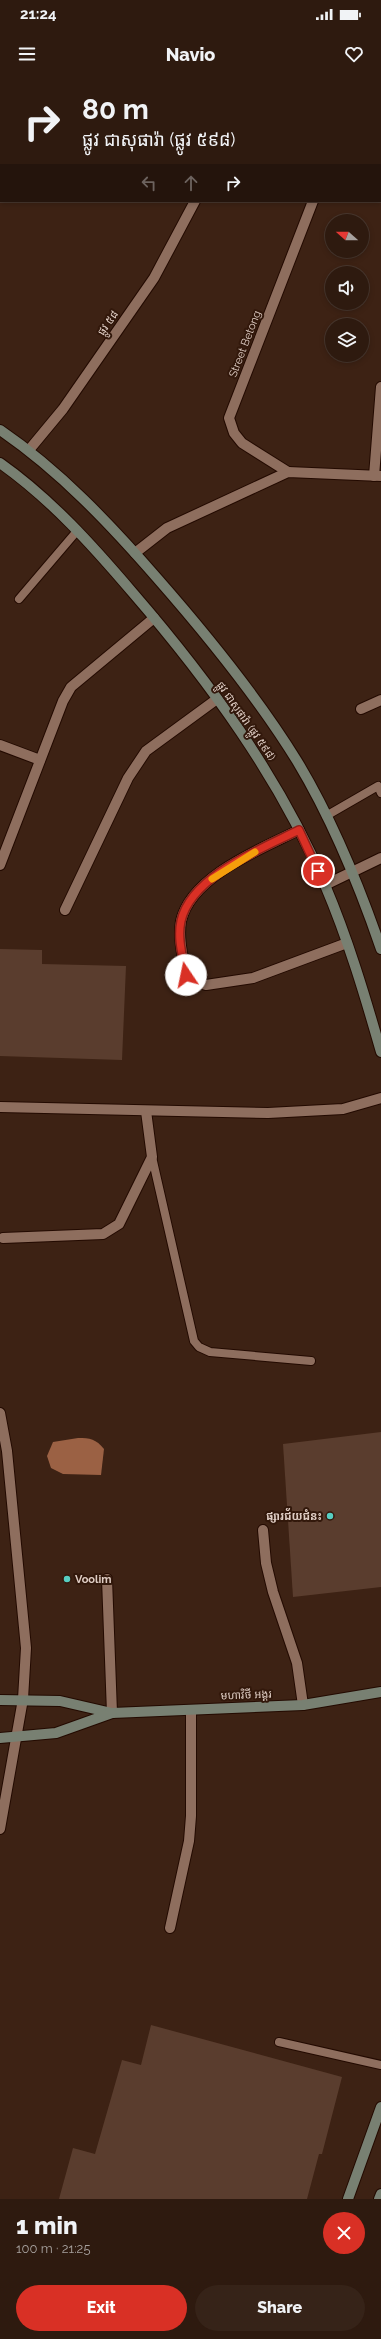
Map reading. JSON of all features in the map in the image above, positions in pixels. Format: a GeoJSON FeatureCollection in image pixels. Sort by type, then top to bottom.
{"type":"FeatureCollection","features":[{"type":"Feature","properties":{"kind":"main road","name":"ផ្លូវ ជាសុផារ៉ា (ផ្លូវ ៥៩៨)"},"geometry":{"type":"LineString","coordinates":[[0,430],[29,450],[74,489],[135,553],[178,602],[241,681],[297,761],[326,816],[353,873],[381,949]]}},
{"type":"Feature","properties":{"kind":"main road","name":"ផ្លូវ ជាសុផារ៉ា (ផ្លូវ ៥៩៨)"},"geometry":{"type":"LineString","coordinates":[[0,463],[51,506],[77,531],[154,618],[218,699],[270,778],[299,830],[325,885],[347,943],[381,1052]]}},
{"type":"Feature","properties":{"kind":"main road","name":"មហាវិថី អង្គរ"},"geometry":{"type":"LineString","coordinates":[[0,1700],[24,1699],[60,1701],[112,1713],[303,1705],[381,1692]]}},
{"type":"Feature","properties":{"kind":"main road","name":"មហាវិថី អង្គរ"},"geometry":{"type":"LineString","coordinates":[[0,1738],[56,1733],[112,1713]]}},
{"type":"Feature","properties":{"kind":"main road"},"geometry":{"type":"LineString","coordinates":[[348,2199],[381,2107]]}},
{"type":"Feature","properties":{"kind":"main road"},"geometry":{"type":"LineString","coordinates":[[379,2199],[381,2194]]}},
{"type":"Feature","properties":{"kind":"street","name":"ផ្លូវ ៥៨"},"geometry":{"type":"LineString","coordinates":[[29,450],[63,409],[154,278],[194,202]]}},
{"type":"Feature","properties":{"kind":"street","name":"Street Betong"},"geometry":{"type":"LineString","coordinates":[[288,472],[242,442],[234,433],[229,418],[314,202]]}},
{"type":"Feature","properties":{"kind":"street"},"geometry":{"type":"LineString","coordinates":[[135,553],[167,528],[288,472],[377,476],[381,387]]}},
{"type":"Feature","properties":{"kind":"street"},"geometry":{"type":"LineString","coordinates":[[0,865],[63,701],[71,687],[154,618]]}},
{"type":"Feature","properties":{"kind":"street"},"geometry":{"type":"LineString","coordinates":[[65,910],[128,778],[146,751],[218,699]]}},
{"type":"Feature","properties":{"kind":"street"},"geometry":{"type":"LineString","coordinates":[[361,709],[381,700]]}},
{"type":"Feature","properties":{"kind":"street"},"geometry":{"type":"LineString","coordinates":[[0,745],[40,760]]}},
{"type":"Feature","properties":{"kind":"street"},"geometry":{"type":"LineString","coordinates":[[299,830],[230,866],[198,890],[187,904],[181,921],[180,945],[186,975],[194,982],[206,985],[253,978],[347,943]]}},
{"type":"Feature","properties":{"kind":"street"},"geometry":{"type":"LineString","coordinates":[[325,885],[353,873],[381,858]]}},
{"type":"Feature","properties":{"kind":"street"},"geometry":{"type":"LineString","coordinates":[[0,1107],[268,1113],[344,1109],[381,1098]]}},
{"type":"Feature","properties":{"kind":"street"},"geometry":{"type":"LineString","coordinates":[[3,1238],[103,1234],[119,1224],[152,1157],[146,1111]]}},
{"type":"Feature","properties":{"kind":"street"},"geometry":{"type":"LineString","coordinates":[[0,1413],[7,1451],[25,1629],[24,1699],[0,1829]]}},
{"type":"Feature","properties":{"kind":"street"},"geometry":{"type":"LineString","coordinates":[[263,1530],[268,1570],[273,1592],[297,1663],[303,1705]]}},
{"type":"Feature","properties":{"kind":"street"},"geometry":{"type":"LineString","coordinates":[[107,1579],[112,1713]]}},
{"type":"Feature","properties":{"kind":"street"},"geometry":{"type":"LineString","coordinates":[[170,1928],[189,1841],[191,1816],[191,1710]]}},
{"type":"Feature","properties":{"kind":"lane"},"geometry":{"type":"LineString","coordinates":[[19,599],[77,531]]}},
{"type":"Feature","properties":{"kind":"lane"},"geometry":{"type":"LineString","coordinates":[[326,816],[378,786],[381,793]]}},
{"type":"Feature","properties":{"kind":"lane"},"geometry":{"type":"LineString","coordinates":[[152,1157],[194,1341],[199,1347],[210,1352],[311,1361]]}},
{"type":"Feature","properties":{"kind":"lane"},"geometry":{"type":"LineString","coordinates":[[279,2042],[381,2065]]}},
{"type":"Feature","properties":{"kind":"shaded area"},"geometry":{"type":"Polygon","coordinates":[[[78,1438],[92,1440],[104,1449],[101,1475],[63,1474],[51,1468],[47,1456],[53,1442],[78,1438]]]}},
{"type":"Feature","properties":{"kind":"building"},"geometry":{"type":"Polygon","coordinates":[[[0,949],[42,950],[42,964],[126,966],[122,1060],[0,1056],[0,949]]]}},
{"type":"Feature","properties":{"kind":"building","name":"ផ្សារជ័យជំនះ"},"geometry":{"type":"Polygon","coordinates":[[[381,1432],[381,1587],[293,1597],[283,1444],[381,1432]]]}},
{"type":"Feature","properties":{"kind":"building"},"geometry":{"type":"Polygon","coordinates":[[[151,2025],[342,2077],[322,2154],[319,2154],[307,2199],[59,2199],[73,2148],[95,2154],[122,2060],[141,2065],[151,2025]]]}},
{"type":"Feature","properties":{"kind":"slow traffic"},"geometry":{"type":"LineString","coordinates":[[212,879],[224,870],[255,852]]}},
{"type":"Feature","properties":{"kind":"place","name":"ផ្សារជ័យជំនះ"},"geometry":{"type":"Point","coordinates":[330,1516]}},
{"type":"Feature","properties":{"kind":"place","name":"Voolim"},"geometry":{"type":"Point","coordinates":[67,1579]}},
{"type":"Feature","properties":{"kind":"route"},"geometry":{"type":"LineString","coordinates":[[186,975],[180,945],[181,921],[187,904],[198,890],[224,870],[254,852],[299,830],[318,871]]}}]}
